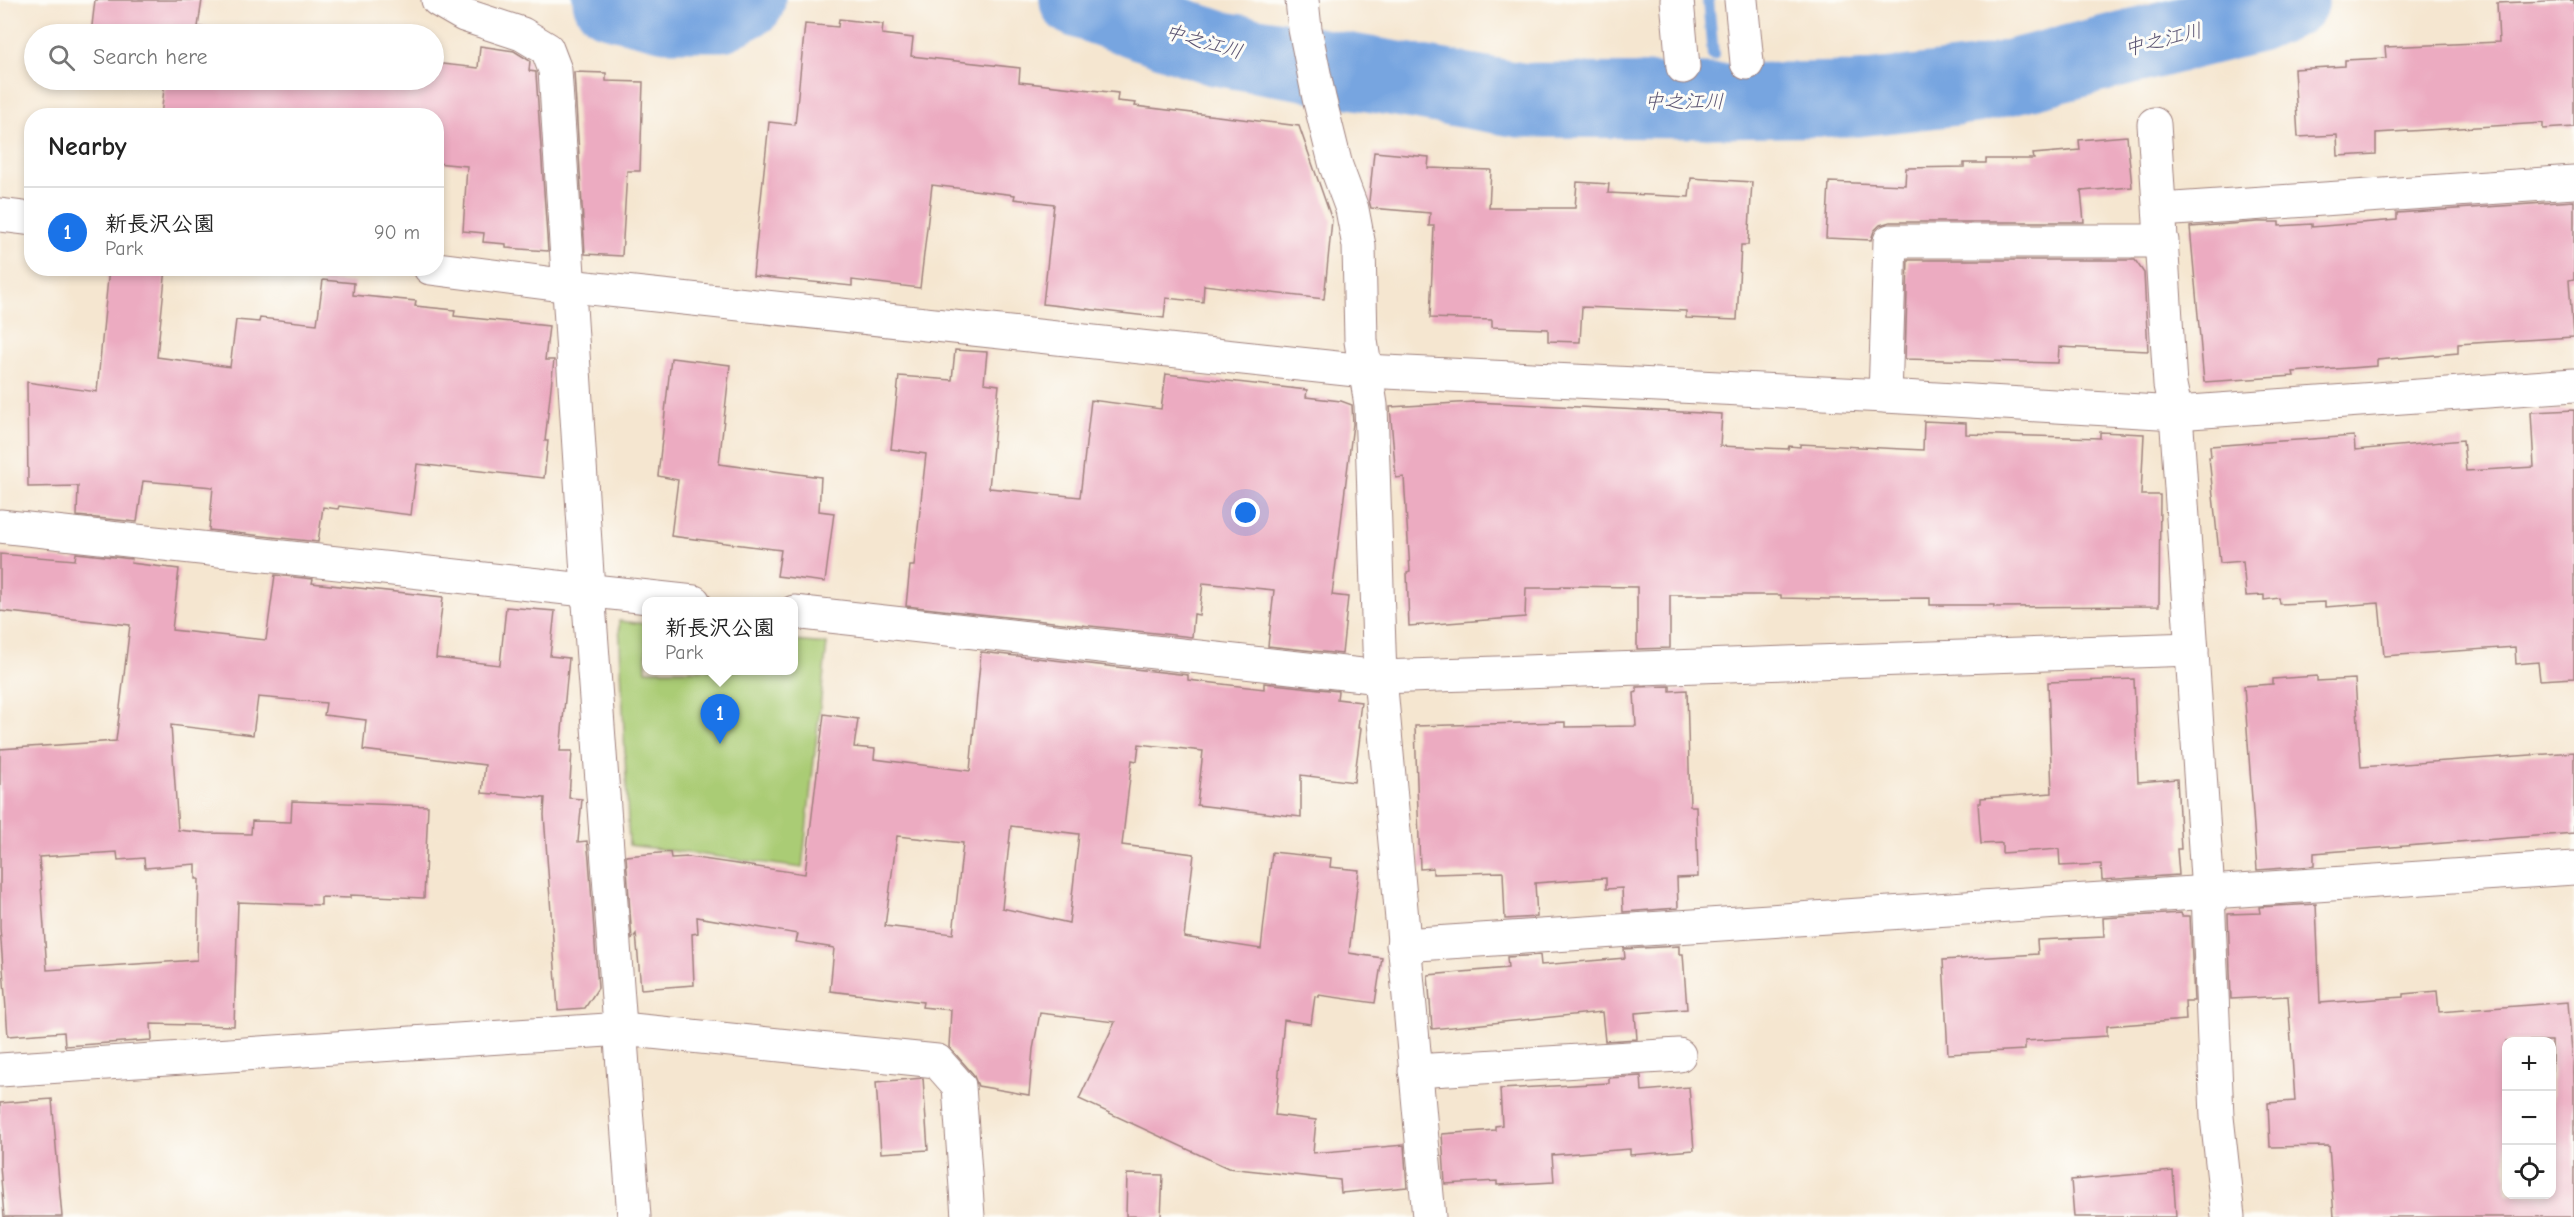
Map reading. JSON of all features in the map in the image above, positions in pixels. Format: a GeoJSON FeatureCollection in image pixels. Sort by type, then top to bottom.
{"type":"FeatureCollection","features":[{"type":"Feature","properties":{"kind":"street"},"geometry":{"type":"LineString","coordinates":[[438,0],[464,15],[522,34],[547,49],[555,70],[588,590],[634,1217]]}},
{"type":"Feature","properties":{"kind":"street"},"geometry":{"type":"LineString","coordinates":[[1677,0],[1683,67]]}},
{"type":"Feature","properties":{"kind":"street"},"geometry":{"type":"LineString","coordinates":[[1741,0],[1747,63]]}},
{"type":"Feature","properties":{"kind":"street"},"geometry":{"type":"LineString","coordinates":[[1303,15],[1319,98],[1336,166],[1352,209],[1359,246],[1361,341],[1371,405],[1380,677],[1429,1217]]}},
{"type":"Feature","properties":{"kind":"street"},"geometry":{"type":"LineString","coordinates":[[2154,124],[2170,385],[2176,413],[2208,894],[2217,1117],[2228,1217]]}},
{"type":"Feature","properties":{"kind":"street"},"geometry":{"type":"LineString","coordinates":[[1885,396],[1890,241],[2161,225],[2574,182]]}},
{"type":"Feature","properties":{"kind":"street"},"geometry":{"type":"LineString","coordinates":[[0,215],[24,218]]}},
{"type":"Feature","properties":{"kind":"street"},"geometry":{"type":"LineString","coordinates":[[444,270],[570,286],[1365,371],[1885,396],[2176,413],[2574,385]]}},
{"type":"Feature","properties":{"kind":"street"},"geometry":{"type":"LineString","coordinates":[[0,526],[650,597]]}},
{"type":"Feature","properties":{"kind":"street"},"geometry":{"type":"LineString","coordinates":[[798,612],[1380,677],[2192,649]]}},
{"type":"Feature","properties":{"kind":"street"},"geometry":{"type":"LineString","coordinates":[[1403,945],[2208,894],[2574,868]]}},
{"type":"Feature","properties":{"kind":"street"},"geometry":{"type":"LineString","coordinates":[[0,1070],[622,1029],[937,1061],[959,1086],[968,1217]]}},
{"type":"Feature","properties":{"kind":"street"},"geometry":{"type":"LineString","coordinates":[[1415,1071],[1678,1055]]}},
{"type":"Feature","properties":{"kind":"green space"},"geometry":{"type":"Polygon","coordinates":[[[619,621],[642,624],[642,675],[798,675],[798,641],[827,644],[802,868],[629,845],[619,621]]]}},
{"type":"Feature","properties":{"kind":"building"},"geometry":{"type":"Polygon","coordinates":[[[95,0],[202,0],[198,24],[92,24],[95,0]]]}},
{"type":"Feature","properties":{"kind":"building"},"geometry":{"type":"Polygon","coordinates":[[[2574,0],[2574,127],[2543,129],[2543,123],[2376,133],[2376,154],[2338,156],[2337,135],[2298,137],[2294,69],[2345,66],[2345,60],[2386,58],[2385,47],[2499,42],[2497,3],[2574,0]]]}},
{"type":"Feature","properties":{"kind":"building"},"geometry":{"type":"Polygon","coordinates":[[[839,19],[883,24],[882,34],[913,38],[911,56],[1020,68],[1019,82],[1118,93],[1117,101],[1136,103],[1135,106],[1299,126],[1332,220],[1324,299],[1204,285],[1203,302],[1166,298],[1164,318],[1043,304],[1054,204],[1014,199],[1015,195],[932,185],[920,288],[852,280],[852,286],[753,276],[769,122],[795,125],[805,24],[838,27],[839,19]]]}},
{"type":"Feature","properties":{"kind":"building"},"geometry":{"type":"Polygon","coordinates":[[[480,46],[514,51],[530,61],[529,71],[536,72],[548,251],[506,248],[506,244],[483,242],[484,233],[463,231],[467,166],[444,164],[444,108],[162,108],[164,90],[444,90],[444,64],[478,68],[480,46]]]}},
{"type":"Feature","properties":{"kind":"building"},"geometry":{"type":"Polygon","coordinates":[[[574,72],[606,73],[606,81],[643,82],[640,171],[627,171],[622,256],[585,254],[574,72]]]}},
{"type":"Feature","properties":{"kind":"building"},"geometry":{"type":"Polygon","coordinates":[[[2127,136],[2132,187],[2081,191],[2084,222],[1890,222],[1880,225],[1874,231],[1871,240],[1826,238],[1829,182],[1905,185],[1906,168],[1964,167],[1964,163],[1986,163],[1986,159],[2034,159],[2033,154],[2080,150],[2079,140],[2127,136]]]}},
{"type":"Feature","properties":{"kind":"building"},"geometry":{"type":"Polygon","coordinates":[[[1374,152],[1429,157],[1428,168],[1491,170],[1489,208],[1575,208],[1577,182],[1609,184],[1608,193],[1689,197],[1691,178],[1752,182],[1748,245],[1741,245],[1737,320],[1686,318],[1686,311],[1582,307],[1580,342],[1548,341],[1548,329],[1492,327],[1492,320],[1430,318],[1434,226],[1429,226],[1430,213],[1371,208],[1369,201],[1374,152]]]}},
{"type":"Feature","properties":{"kind":"building"},"geometry":{"type":"Polygon","coordinates":[[[2574,201],[2574,279],[2569,280],[2573,337],[2458,344],[2458,353],[2377,360],[2377,366],[2293,372],[2294,376],[2204,382],[2190,227],[2279,222],[2279,226],[2312,224],[2312,227],[2397,220],[2397,213],[2574,201]]]}},
{"type":"Feature","properties":{"kind":"building"},"geometry":{"type":"Polygon","coordinates":[[[1908,260],[2135,260],[2144,273],[2148,351],[2059,347],[2058,363],[1905,359],[1908,260]]]}},
{"type":"Feature","properties":{"kind":"building"},"geometry":{"type":"Polygon","coordinates":[[[108,276],[165,276],[157,357],[230,367],[236,320],[259,322],[260,318],[317,324],[323,280],[354,283],[353,295],[416,301],[415,306],[455,310],[454,316],[549,326],[545,360],[554,360],[545,441],[548,441],[544,478],[417,464],[411,515],[339,506],[338,509],[323,507],[318,542],[209,530],[213,487],[143,481],[137,522],[77,516],[78,486],[28,487],[27,382],[97,392],[108,276]]]}},
{"type":"Feature","properties":{"kind":"building"},"geometry":{"type":"Polygon","coordinates":[[[955,350],[987,352],[984,383],[999,385],[989,488],[1080,497],[1091,400],[1161,409],[1166,374],[1307,390],[1306,397],[1341,401],[1352,405],[1353,424],[1332,595],[1348,597],[1342,654],[1268,646],[1274,590],[1203,583],[1199,615],[1194,614],[1192,637],[906,606],[910,566],[914,566],[926,454],[891,449],[899,376],[952,380],[955,350]]]}},
{"type":"Feature","properties":{"kind":"building"},"geometry":{"type":"Polygon","coordinates":[[[671,358],[730,365],[719,464],[821,477],[819,511],[834,513],[825,582],[777,576],[781,550],[671,536],[678,480],[658,476],[671,358]]]}},
{"type":"Feature","properties":{"kind":"building"},"geometry":{"type":"Polygon","coordinates":[[[1474,402],[1722,414],[1720,446],[1788,449],[1789,446],[1800,447],[1800,444],[1923,450],[1924,421],[1966,423],[1966,434],[2100,438],[2100,432],[2144,434],[2141,495],[2160,495],[2159,606],[1994,607],[1994,605],[1930,605],[1930,598],[1828,599],[1781,598],[1781,595],[1670,595],[1670,648],[1637,649],[1637,587],[1561,586],[1560,588],[1526,588],[1525,617],[1409,626],[1407,572],[1410,571],[1404,477],[1396,478],[1390,407],[1474,402]]]}},
{"type":"Feature","properties":{"kind":"building"},"geometry":{"type":"Polygon","coordinates":[[[2574,410],[2574,678],[2540,680],[2538,662],[2516,664],[2515,647],[2384,656],[2379,603],[2325,607],[2325,602],[2280,604],[2279,598],[2264,600],[2264,595],[2246,596],[2243,561],[2220,563],[2209,457],[2211,457],[2210,446],[2354,436],[2355,450],[2463,440],[2466,471],[2534,467],[2531,412],[2574,410]]]}},
{"type":"Feature","properties":{"kind":"building"},"geometry":{"type":"Polygon","coordinates":[[[76,553],[132,559],[131,563],[179,569],[172,630],[266,640],[275,575],[313,579],[312,583],[443,597],[436,658],[500,665],[506,607],[555,611],[550,656],[569,658],[560,751],[572,751],[569,798],[582,799],[578,842],[587,841],[589,859],[598,988],[585,1008],[558,1010],[544,815],[545,798],[482,793],[485,765],[363,750],[366,720],[324,715],[326,703],[258,697],[253,735],[171,725],[178,830],[251,834],[252,821],[291,822],[292,801],[428,806],[424,898],[350,895],[350,898],[321,897],[321,905],[238,902],[234,1026],[151,1024],[152,1040],[65,1046],[64,1032],[8,1036],[0,928],[0,749],[116,741],[130,625],[0,611],[0,554],[75,560],[76,553]],[[117,852],[39,857],[47,970],[197,960],[199,879],[196,879],[196,864],[145,868],[144,858],[118,860],[117,852]]]}},
{"type":"Feature","properties":{"kind":"building"},"geometry":{"type":"Polygon","coordinates":[[[981,652],[1188,675],[1188,680],[1264,689],[1264,683],[1338,691],[1337,699],[1361,702],[1358,728],[1361,728],[1354,782],[1301,775],[1301,817],[1197,805],[1203,751],[1139,744],[1137,761],[1132,760],[1122,845],[1194,854],[1184,937],[1261,949],[1272,852],[1331,858],[1330,867],[1359,870],[1349,953],[1382,958],[1375,1003],[1319,995],[1319,997],[1315,996],[1311,1024],[1284,1020],[1275,1115],[1316,1120],[1313,1153],[1404,1145],[1407,1187],[1341,1193],[1340,1180],[1228,1168],[1079,1099],[1115,1022],[1040,1013],[1033,1049],[1029,1095],[978,1086],[973,1074],[949,1047],[951,1010],[922,1007],[923,1002],[830,991],[834,948],[796,942],[798,934],[697,917],[698,933],[692,934],[694,985],[641,989],[636,934],[632,939],[626,856],[670,852],[671,858],[689,857],[805,874],[824,714],[858,719],[854,747],[875,749],[874,759],[970,771],[981,652]],[[1011,826],[1002,908],[1069,923],[1079,834],[1011,826]],[[897,836],[885,926],[953,934],[963,843],[897,836]]]}},
{"type":"Feature","properties":{"kind":"building"},"geometry":{"type":"Polygon","coordinates":[[[2317,676],[2317,681],[2355,679],[2361,767],[2574,752],[2574,833],[2314,853],[2314,866],[2257,870],[2244,686],[2273,684],[2273,679],[2317,676]]]}},
{"type":"Feature","properties":{"kind":"building"},"geometry":{"type":"Polygon","coordinates":[[[2134,679],[2138,782],[2177,779],[2181,849],[2177,849],[2179,875],[2102,880],[2101,864],[2060,866],[2059,849],[2002,853],[2002,843],[1981,844],[1978,803],[1981,803],[1981,798],[2052,793],[2048,682],[2134,679]]]}},
{"type":"Feature","properties":{"kind":"building"},"geometry":{"type":"Polygon","coordinates":[[[1670,686],[1670,691],[1687,690],[1690,806],[1696,806],[1698,877],[1677,878],[1678,908],[1623,912],[1622,888],[1606,889],[1606,878],[1535,883],[1537,917],[1505,919],[1503,872],[1433,874],[1433,868],[1420,869],[1415,726],[1565,722],[1565,727],[1636,726],[1634,693],[1637,692],[1637,687],[1670,686]]]}},
{"type":"Feature","properties":{"kind":"building"},"geometry":{"type":"Polygon","coordinates":[[[2316,904],[2320,1003],[2403,997],[2403,994],[2437,991],[2439,1012],[2568,1002],[2574,1076],[2574,1217],[2334,1217],[2329,1146],[2270,1147],[2268,1103],[2295,1101],[2288,996],[2231,999],[2228,914],[2260,913],[2259,907],[2316,904]]]}},
{"type":"Feature","properties":{"kind":"building"},"geometry":{"type":"Polygon","coordinates":[[[2181,913],[2182,916],[2190,916],[2194,1001],[2185,1001],[2186,1020],[2107,1026],[2107,1036],[2025,1041],[2025,1050],[1948,1054],[1943,960],[2038,954],[2037,940],[2104,937],[2103,918],[2181,913]]]}},
{"type":"Feature","properties":{"kind":"building"},"geometry":{"type":"Polygon","coordinates":[[[1679,946],[1679,954],[1683,954],[1687,1009],[1635,1013],[1637,1039],[1605,1041],[1602,1012],[1432,1029],[1428,975],[1508,968],[1507,957],[1540,955],[1541,965],[1625,958],[1624,949],[1679,946]]]}},
{"type":"Feature","properties":{"kind":"building"},"geometry":{"type":"Polygon","coordinates":[[[1641,1076],[1642,1091],[1689,1087],[1694,1150],[1630,1155],[1630,1149],[1552,1155],[1554,1182],[1497,1185],[1497,1181],[1445,1184],[1442,1134],[1495,1130],[1495,1126],[1502,1125],[1500,1089],[1609,1083],[1609,1078],[1641,1076]]]}},
{"type":"Feature","properties":{"kind":"building"},"geometry":{"type":"Polygon","coordinates":[[[923,1078],[928,1150],[881,1153],[876,1082],[923,1078]]]}},
{"type":"Feature","properties":{"kind":"building"},"geometry":{"type":"Polygon","coordinates":[[[52,1099],[62,1217],[4,1217],[0,1165],[0,1103],[52,1099]]]}},
{"type":"Feature","properties":{"kind":"building"},"geometry":{"type":"Polygon","coordinates":[[[2173,1171],[2176,1217],[2074,1217],[2071,1180],[2173,1171]]]}},
{"type":"Feature","properties":{"kind":"building"},"geometry":{"type":"Polygon","coordinates":[[[1127,1174],[1163,1175],[1161,1217],[1126,1216],[1127,1174]]]}},
{"type":"Feature","properties":{"kind":"waterway","name":"中之江川"},"geometry":{"type":"LineString","coordinates":[[610,0],[667,14],[721,14],[748,0]]}},
{"type":"Feature","properties":{"kind":"waterway","name":"中之江川"},"geometry":{"type":"LineString","coordinates":[[1077,0],[1216,48],[1520,100],[1716,101],[1857,99],[1975,86],[2254,16],[2291,0]]}},
{"type":"Feature","properties":{"kind":"waterway"},"geometry":{"type":"LineString","coordinates":[[1708,0],[1713,55]]}},
{"type":"Feature","properties":{"kind":"place","name":"新長沢公園"},"geometry":{"type":"Point","coordinates":[720,744]}}]}
